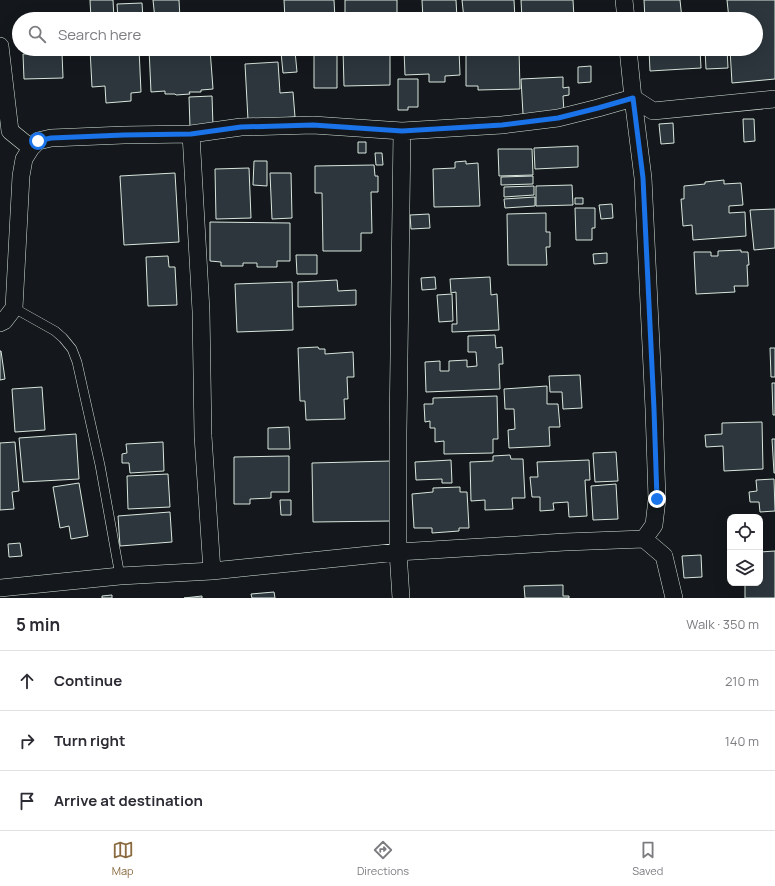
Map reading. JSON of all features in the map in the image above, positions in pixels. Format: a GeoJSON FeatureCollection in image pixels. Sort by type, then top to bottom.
{"type":"FeatureCollection","features":[{"type":"Feature","properties":{"kind":"street"},"geometry":{"type":"LineString","coordinates":[[624,0],[625,12]]}},
{"type":"Feature","properties":{"kind":"street"},"geometry":{"type":"LineString","coordinates":[[0,46],[10,131],[31,148]]}},
{"type":"Feature","properties":{"kind":"street"},"geometry":{"type":"LineString","coordinates":[[629,56],[643,178],[657,499],[654,525],[644,539]]}},
{"type":"Feature","properties":{"kind":"street"},"geometry":{"type":"LineString","coordinates":[[0,323],[4,321],[14,308],[21,176],[24,159],[31,148],[38,141],[51,138],[191,134],[241,127],[313,125],[402,131],[502,125],[558,118],[633,98],[653,111],[775,99]]}},
{"type":"Feature","properties":{"kind":"street"},"geometry":{"type":"LineString","coordinates":[[402,131],[398,432],[398,552],[402,598]]}},
{"type":"Feature","properties":{"kind":"street"},"geometry":{"type":"LineString","coordinates":[[191,134],[201,311],[203,436],[212,571]]}},
{"type":"Feature","properties":{"kind":"street"},"geometry":{"type":"LineString","coordinates":[[0,588],[120,576],[212,571],[398,552],[644,539],[664,556],[674,598]]}},
{"type":"Feature","properties":{"kind":"lane"},"geometry":{"type":"LineString","coordinates":[[14,308],[55,332],[63,338],[72,349],[77,362],[100,464],[120,576]]}},
{"type":"Feature","properties":{"kind":"building"},"geometry":{"type":"Polygon","coordinates":[[[90,0],[113,0],[114,12],[91,12],[90,0]]]}},
{"type":"Feature","properties":{"kind":"building"},"geometry":{"type":"Polygon","coordinates":[[[153,0],[179,0],[180,12],[154,12],[153,0]]]}},
{"type":"Feature","properties":{"kind":"building"},"geometry":{"type":"Polygon","coordinates":[[[284,0],[334,0],[335,12],[285,12],[284,0]]]}},
{"type":"Feature","properties":{"kind":"building"},"geometry":{"type":"Polygon","coordinates":[[[345,0],[397,0],[397,12],[345,12],[345,0]]]}},
{"type":"Feature","properties":{"kind":"building"},"geometry":{"type":"Polygon","coordinates":[[[422,0],[456,0],[457,12],[423,12],[422,0]]]}},
{"type":"Feature","properties":{"kind":"building"},"geometry":{"type":"Polygon","coordinates":[[[462,0],[514,0],[515,12],[463,12],[462,0]]]}},
{"type":"Feature","properties":{"kind":"building"},"geometry":{"type":"Polygon","coordinates":[[[521,0],[573,0],[574,12],[522,12],[521,0]]]}},
{"type":"Feature","properties":{"kind":"building"},"geometry":{"type":"Polygon","coordinates":[[[644,0],[680,0],[681,12],[645,12],[644,0]]]}},
{"type":"Feature","properties":{"kind":"building"},"geometry":{"type":"Polygon","coordinates":[[[727,0],[775,0],[775,79],[732,83],[730,56],[763,56],[763,12],[728,12],[727,0]]]}},
{"type":"Feature","properties":{"kind":"building"},"geometry":{"type":"Polygon","coordinates":[[[142,3],[143,12],[118,12],[117,4],[142,3]]]}},
{"type":"Feature","properties":{"kind":"building"},"geometry":{"type":"Polygon","coordinates":[[[23,56],[62,56],[63,78],[24,79],[23,56]]]}},
{"type":"Feature","properties":{"kind":"building"},"geometry":{"type":"Polygon","coordinates":[[[90,56],[139,56],[141,92],[131,93],[131,101],[106,103],[105,86],[92,87],[90,56]]]}},
{"type":"Feature","properties":{"kind":"building"},"geometry":{"type":"Polygon","coordinates":[[[149,56],[211,56],[213,89],[201,90],[201,92],[189,92],[190,94],[176,95],[165,94],[165,91],[151,92],[149,56]]]}},
{"type":"Feature","properties":{"kind":"building"},"geometry":{"type":"Polygon","coordinates":[[[281,56],[295,56],[297,72],[283,73],[281,56]]]}},
{"type":"Feature","properties":{"kind":"building"},"geometry":{"type":"Polygon","coordinates":[[[314,56],[337,56],[337,88],[314,88],[314,56]]]}},
{"type":"Feature","properties":{"kind":"building"},"geometry":{"type":"Polygon","coordinates":[[[343,56],[390,56],[390,85],[344,86],[343,56]]]}},
{"type":"Feature","properties":{"kind":"building"},"geometry":{"type":"Polygon","coordinates":[[[404,56],[459,56],[460,75],[445,76],[445,82],[429,82],[429,74],[405,75],[404,56]]]}},
{"type":"Feature","properties":{"kind":"building"},"geometry":{"type":"Polygon","coordinates":[[[466,56],[519,56],[520,89],[478,90],[478,86],[466,86],[466,56]]]}},
{"type":"Feature","properties":{"kind":"building"},"geometry":{"type":"Polygon","coordinates":[[[649,56],[700,56],[701,68],[650,71],[649,56]]]}},
{"type":"Feature","properties":{"kind":"building"},"geometry":{"type":"Polygon","coordinates":[[[705,56],[727,56],[728,68],[706,69],[705,56]]]}},
{"type":"Feature","properties":{"kind":"building"},"geometry":{"type":"Polygon","coordinates":[[[278,62],[280,93],[293,92],[295,117],[248,120],[245,64],[278,62]]]}},
{"type":"Feature","properties":{"kind":"building"},"geometry":{"type":"Polygon","coordinates":[[[591,66],[591,82],[578,83],[578,67],[591,66]]]}},
{"type":"Feature","properties":{"kind":"building"},"geometry":{"type":"Polygon","coordinates":[[[563,77],[563,88],[569,87],[569,95],[563,96],[564,112],[523,114],[521,79],[563,77]]]}},
{"type":"Feature","properties":{"kind":"building"},"geometry":{"type":"Polygon","coordinates":[[[398,79],[418,79],[418,107],[408,107],[408,110],[398,110],[398,79]]]}},
{"type":"Feature","properties":{"kind":"building"},"geometry":{"type":"Polygon","coordinates":[[[212,96],[213,126],[190,127],[189,97],[212,96]]]}},
{"type":"Feature","properties":{"kind":"building"},"geometry":{"type":"Polygon","coordinates":[[[743,119],[754,119],[755,141],[744,142],[743,119]]]}},
{"type":"Feature","properties":{"kind":"building"},"geometry":{"type":"Polygon","coordinates":[[[673,123],[674,143],[661,144],[659,124],[673,123]]]}},
{"type":"Feature","properties":{"kind":"building"},"geometry":{"type":"Polygon","coordinates":[[[358,142],[366,142],[366,153],[358,153],[358,142]]]}},
{"type":"Feature","properties":{"kind":"building"},"geometry":{"type":"Polygon","coordinates":[[[578,146],[578,167],[535,169],[534,148],[578,146]]]}},
{"type":"Feature","properties":{"kind":"building"},"geometry":{"type":"Polygon","coordinates":[[[498,149],[532,149],[533,175],[499,176],[498,149]]]}},
{"type":"Feature","properties":{"kind":"building"},"geometry":{"type":"Polygon","coordinates":[[[375,153],[382,153],[383,165],[376,165],[375,153]]]}},
{"type":"Feature","properties":{"kind":"building"},"geometry":{"type":"Polygon","coordinates":[[[254,161],[267,161],[267,186],[253,185],[254,161]]]}},
{"type":"Feature","properties":{"kind":"building"},"geometry":{"type":"Polygon","coordinates":[[[466,161],[466,164],[478,163],[480,206],[434,207],[433,169],[455,168],[455,162],[466,161]]]}},
{"type":"Feature","properties":{"kind":"building"},"geometry":{"type":"Polygon","coordinates":[[[374,165],[375,176],[378,176],[378,192],[371,192],[372,233],[361,233],[361,251],[323,251],[322,193],[315,193],[315,166],[374,165]]]}},
{"type":"Feature","properties":{"kind":"building"},"geometry":{"type":"Polygon","coordinates":[[[249,168],[251,218],[216,219],[215,169],[249,168]]]}},
{"type":"Feature","properties":{"kind":"building"},"geometry":{"type":"Polygon","coordinates":[[[175,173],[179,242],[124,245],[120,176],[175,173]]]}},
{"type":"Feature","properties":{"kind":"building"},"geometry":{"type":"Polygon","coordinates":[[[270,173],[291,173],[292,218],[272,219],[270,173]]]}},
{"type":"Feature","properties":{"kind":"building"},"geometry":{"type":"Polygon","coordinates":[[[533,176],[533,184],[501,185],[501,177],[533,176]]]}},
{"type":"Feature","properties":{"kind":"building"},"geometry":{"type":"Polygon","coordinates":[[[724,180],[724,184],[741,183],[743,205],[729,206],[729,213],[745,212],[746,236],[693,240],[692,225],[683,226],[681,199],[684,199],[684,186],[724,180]]]}},
{"type":"Feature","properties":{"kind":"building"},"geometry":{"type":"Polygon","coordinates":[[[572,185],[573,205],[536,206],[536,186],[572,185]]]}},
{"type":"Feature","properties":{"kind":"building"},"geometry":{"type":"Polygon","coordinates":[[[534,186],[534,195],[504,197],[504,187],[534,186]]]}},
{"type":"Feature","properties":{"kind":"building"},"geometry":{"type":"Polygon","coordinates":[[[535,197],[535,206],[505,208],[504,199],[535,197]]]}},
{"type":"Feature","properties":{"kind":"building"},"geometry":{"type":"Polygon","coordinates":[[[575,198],[583,198],[583,204],[575,204],[575,198]]]}},
{"type":"Feature","properties":{"kind":"building"},"geometry":{"type":"Polygon","coordinates":[[[612,204],[613,218],[601,219],[599,205],[612,204]]]}},
{"type":"Feature","properties":{"kind":"building"},"geometry":{"type":"Polygon","coordinates":[[[575,208],[595,208],[595,228],[592,228],[592,240],[576,240],[575,208]]]}},
{"type":"Feature","properties":{"kind":"building"},"geometry":{"type":"Polygon","coordinates":[[[775,209],[775,248],[754,250],[750,210],[775,209]]]}},
{"type":"Feature","properties":{"kind":"building"},"geometry":{"type":"Polygon","coordinates":[[[546,213],[546,232],[550,232],[550,247],[546,247],[547,265],[508,265],[507,214],[546,213]]]}},
{"type":"Feature","properties":{"kind":"building"},"geometry":{"type":"Polygon","coordinates":[[[429,214],[430,228],[411,229],[410,215],[429,214]]]}},
{"type":"Feature","properties":{"kind":"building"},"geometry":{"type":"Polygon","coordinates":[[[210,222],[290,223],[290,261],[277,261],[277,267],[257,267],[257,263],[243,263],[243,266],[221,266],[221,262],[210,261],[210,222]]]}},
{"type":"Feature","properties":{"kind":"building"},"geometry":{"type":"Polygon","coordinates":[[[741,250],[741,252],[748,252],[748,286],[734,286],[735,292],[696,294],[694,252],[711,252],[711,256],[718,256],[718,251],[741,250]]]}},
{"type":"Feature","properties":{"kind":"building"},"geometry":{"type":"Polygon","coordinates":[[[607,253],[607,263],[594,264],[593,254],[607,253]]]}},
{"type":"Feature","properties":{"kind":"building"},"geometry":{"type":"Polygon","coordinates":[[[296,255],[317,255],[317,274],[297,274],[296,255]]]}},
{"type":"Feature","properties":{"kind":"building"},"geometry":{"type":"Polygon","coordinates":[[[168,256],[169,267],[175,267],[177,305],[148,306],[146,257],[168,256]]]}},
{"type":"Feature","properties":{"kind":"building"},"geometry":{"type":"Polygon","coordinates":[[[435,277],[436,289],[422,290],[421,278],[435,277]]]}},
{"type":"Feature","properties":{"kind":"building"},"geometry":{"type":"Polygon","coordinates":[[[490,277],[491,295],[497,294],[499,330],[452,332],[452,324],[457,324],[456,292],[451,293],[450,279],[490,277]]]}},
{"type":"Feature","properties":{"kind":"building"},"geometry":{"type":"Polygon","coordinates":[[[337,280],[338,291],[356,290],[356,305],[298,307],[298,282],[337,280]]]}},
{"type":"Feature","properties":{"kind":"building"},"geometry":{"type":"Polygon","coordinates":[[[292,282],[293,330],[237,332],[235,284],[292,282]]]}},
{"type":"Feature","properties":{"kind":"building"},"geometry":{"type":"Polygon","coordinates":[[[452,294],[453,321],[439,322],[437,295],[452,294]]]}},
{"type":"Feature","properties":{"kind":"building"},"geometry":{"type":"Polygon","coordinates":[[[495,335],[496,348],[502,347],[503,364],[499,364],[500,389],[426,392],[425,362],[440,361],[440,371],[449,371],[449,361],[467,360],[467,367],[477,366],[476,352],[468,352],[468,336],[495,335]]]}},
{"type":"Feature","properties":{"kind":"building"},"geometry":{"type":"Polygon","coordinates":[[[318,347],[319,349],[325,349],[325,354],[353,352],[354,377],[347,377],[348,399],[344,399],[345,419],[306,420],[305,401],[300,401],[298,348],[318,347]]]}},
{"type":"Feature","properties":{"kind":"building"},"geometry":{"type":"Polygon","coordinates":[[[770,348],[775,348],[775,377],[771,377],[770,348]]]}},
{"type":"Feature","properties":{"kind":"building"},"geometry":{"type":"Polygon","coordinates":[[[0,351],[5,379],[0,380],[0,351]]]}},
{"type":"Feature","properties":{"kind":"building"},"geometry":{"type":"Polygon","coordinates":[[[580,375],[582,408],[563,409],[562,392],[550,392],[549,376],[580,375]]]}},
{"type":"Feature","properties":{"kind":"building"},"geometry":{"type":"Polygon","coordinates":[[[772,383],[775,383],[775,415],[773,415],[772,383]]]}},
{"type":"Feature","properties":{"kind":"building"},"geometry":{"type":"Polygon","coordinates":[[[547,386],[547,404],[558,404],[560,427],[549,427],[550,446],[509,448],[508,430],[515,429],[514,409],[505,409],[504,389],[547,386]]]}},
{"type":"Feature","properties":{"kind":"building"},"geometry":{"type":"Polygon","coordinates":[[[42,387],[45,430],[15,432],[12,389],[42,387]]]}},
{"type":"Feature","properties":{"kind":"building"},"geometry":{"type":"Polygon","coordinates":[[[497,396],[498,439],[493,439],[493,453],[444,454],[444,441],[435,442],[435,428],[430,428],[430,421],[425,422],[424,404],[433,404],[433,398],[497,396]]]}},
{"type":"Feature","properties":{"kind":"building"},"geometry":{"type":"Polygon","coordinates":[[[762,422],[763,469],[724,471],[723,446],[706,447],[705,435],[722,434],[722,423],[762,422]]]}},
{"type":"Feature","properties":{"kind":"building"},"geometry":{"type":"Polygon","coordinates":[[[289,427],[290,449],[268,449],[268,428],[289,427]]]}},
{"type":"Feature","properties":{"kind":"building"},"geometry":{"type":"Polygon","coordinates":[[[76,434],[79,479],[23,482],[19,438],[76,434]]]}},
{"type":"Feature","properties":{"kind":"building"},"geometry":{"type":"Polygon","coordinates":[[[772,439],[775,439],[775,473],[774,473],[772,439]]]}},
{"type":"Feature","properties":{"kind":"building"},"geometry":{"type":"Polygon","coordinates":[[[15,442],[19,491],[12,492],[14,509],[0,510],[0,443],[15,442]]]}},
{"type":"Feature","properties":{"kind":"building"},"geometry":{"type":"Polygon","coordinates":[[[163,442],[164,471],[130,473],[129,463],[122,463],[122,454],[127,453],[126,444],[163,442]]]}},
{"type":"Feature","properties":{"kind":"building"},"geometry":{"type":"Polygon","coordinates":[[[616,452],[618,481],[595,482],[593,453],[616,452]]]}},
{"type":"Feature","properties":{"kind":"building"},"geometry":{"type":"Polygon","coordinates":[[[510,455],[511,459],[523,459],[525,498],[512,498],[513,509],[485,510],[485,500],[471,501],[470,462],[493,461],[493,456],[510,455]]]}},
{"type":"Feature","properties":{"kind":"building"},"geometry":{"type":"Polygon","coordinates":[[[289,456],[289,492],[271,492],[271,498],[250,499],[250,504],[234,504],[234,457],[289,456]]]}},
{"type":"Feature","properties":{"kind":"building"},"geometry":{"type":"Polygon","coordinates":[[[451,460],[452,483],[442,483],[442,479],[416,480],[415,462],[451,460]]]}},
{"type":"Feature","properties":{"kind":"building"},"geometry":{"type":"Polygon","coordinates":[[[589,460],[590,480],[585,480],[587,516],[569,517],[568,502],[553,503],[554,510],[540,511],[540,497],[532,497],[530,477],[538,477],[537,462],[589,460]]]}},
{"type":"Feature","properties":{"kind":"building"},"geometry":{"type":"Polygon","coordinates":[[[391,461],[392,521],[313,522],[312,463],[391,461]]]}},
{"type":"Feature","properties":{"kind":"building"},"geometry":{"type":"Polygon","coordinates":[[[168,474],[170,507],[128,509],[127,476],[168,474]]]}},
{"type":"Feature","properties":{"kind":"building"},"geometry":{"type":"Polygon","coordinates":[[[774,479],[775,511],[760,512],[759,502],[750,502],[749,492],[757,491],[756,480],[774,479]]]}},
{"type":"Feature","properties":{"kind":"building"},"geometry":{"type":"Polygon","coordinates":[[[79,483],[88,536],[71,539],[69,526],[60,528],[53,487],[79,483]]]}},
{"type":"Feature","properties":{"kind":"building"},"geometry":{"type":"Polygon","coordinates":[[[616,484],[618,519],[593,520],[591,486],[616,484]]]}},
{"type":"Feature","properties":{"kind":"building"},"geometry":{"type":"Polygon","coordinates":[[[460,487],[460,492],[467,492],[469,528],[459,528],[459,531],[432,533],[432,528],[414,528],[412,494],[433,492],[433,488],[460,487]]]}},
{"type":"Feature","properties":{"kind":"building"},"geometry":{"type":"Polygon","coordinates":[[[280,500],[291,500],[291,515],[281,515],[280,500]]]}},
{"type":"Feature","properties":{"kind":"building"},"geometry":{"type":"Polygon","coordinates":[[[170,512],[172,542],[120,546],[118,516],[170,512]]]}},
{"type":"Feature","properties":{"kind":"building"},"geometry":{"type":"Polygon","coordinates":[[[20,543],[22,556],[9,557],[8,544],[20,543]]]}},
{"type":"Feature","properties":{"kind":"building"},"geometry":{"type":"Polygon","coordinates":[[[775,551],[775,598],[745,598],[745,586],[763,586],[763,552],[775,551]]]}},
{"type":"Feature","properties":{"kind":"building"},"geometry":{"type":"Polygon","coordinates":[[[701,555],[702,577],[684,578],[682,556],[701,555]]]}},
{"type":"Feature","properties":{"kind":"building"},"geometry":{"type":"Polygon","coordinates":[[[563,585],[563,596],[569,596],[569,598],[525,598],[524,586],[563,585]]]}},
{"type":"Feature","properties":{"kind":"building"},"geometry":{"type":"Polygon","coordinates":[[[274,592],[275,598],[252,598],[251,594],[274,592]]]}},
{"type":"Feature","properties":{"kind":"building"},"geometry":{"type":"Polygon","coordinates":[[[112,595],[112,598],[102,598],[102,596],[112,595]]]}},
{"type":"Feature","properties":{"kind":"building"},"geometry":{"type":"Polygon","coordinates":[[[202,596],[202,598],[184,598],[202,596]]]}},
{"type":"Feature","properties":{"kind":"route"},"geometry":{"type":"LineString","coordinates":[[38,141],[51,138],[191,134],[241,127],[313,125],[402,131],[502,125],[558,118],[633,98],[643,178],[657,499]]}}]}
